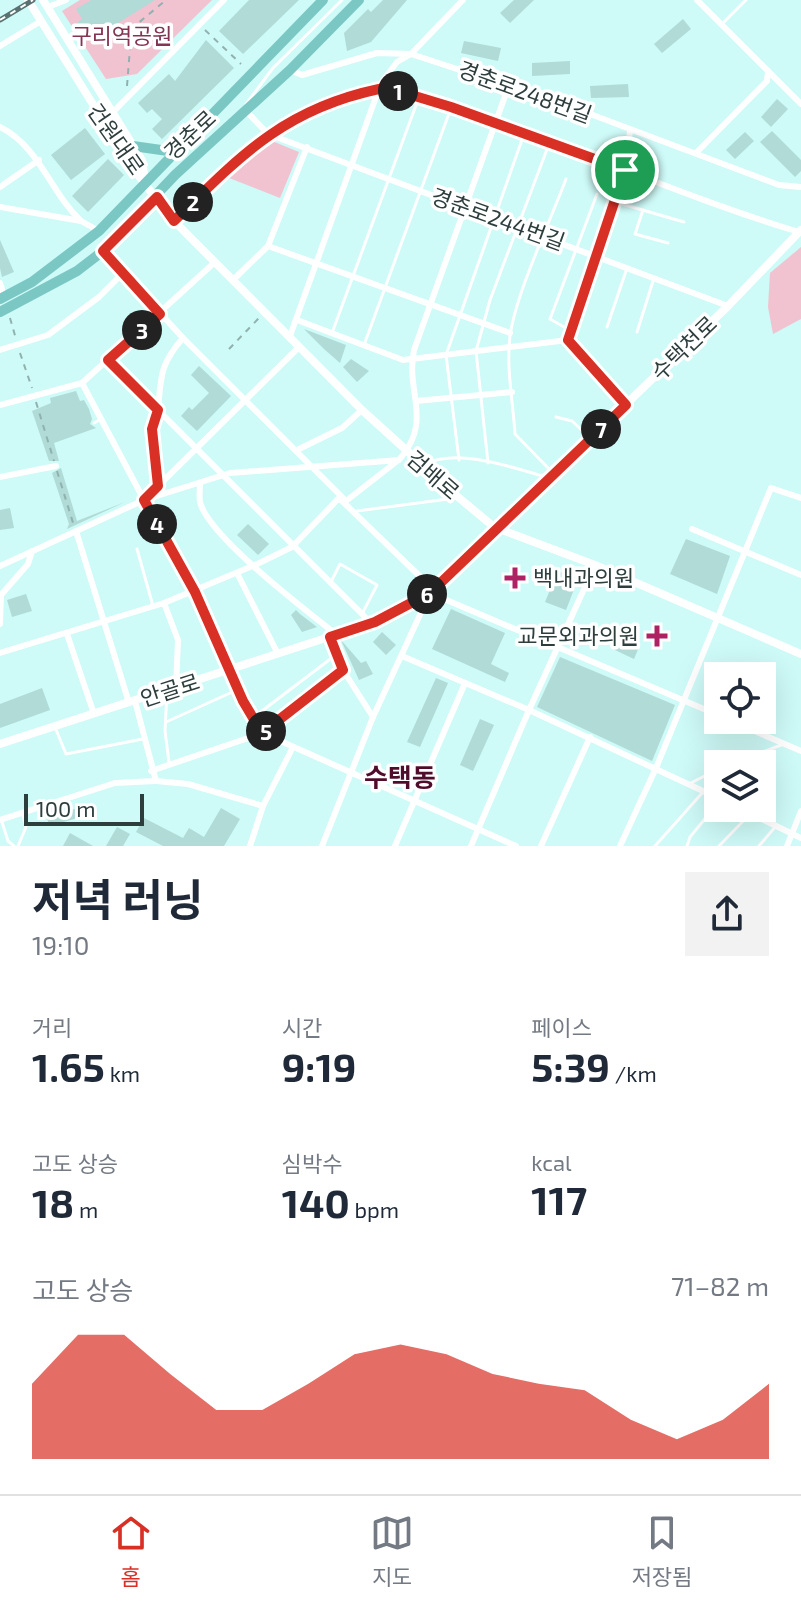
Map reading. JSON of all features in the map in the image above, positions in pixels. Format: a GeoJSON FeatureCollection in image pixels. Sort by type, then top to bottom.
{"type":"FeatureCollection","features":[{"type":"Feature","properties":{"kind":"main road","name":"경춘로"},"geometry":{"type":"LineString","coordinates":[[2,298],[32,282],[99,231],[323,0]]}},
{"type":"Feature","properties":{"kind":"main road","name":"경춘로"},"geometry":{"type":"LineString","coordinates":[[4,311],[77,271],[103,251],[175,175],[290,70],[359,0]]}},
{"type":"Feature","properties":{"kind":"main road"},"geometry":{"type":"LineString","coordinates":[[133,146],[175,152]]}},
{"type":"Feature","properties":{"kind":"street","name":"건원대로"},"geometry":{"type":"LineString","coordinates":[[28,0],[132,167],[145,181]]}},
{"type":"Feature","properties":{"kind":"street"},"geometry":{"type":"LineString","coordinates":[[46,4],[66,0]]}},
{"type":"Feature","properties":{"kind":"street"},"geometry":{"type":"LineString","coordinates":[[113,112],[224,0]]}},
{"type":"Feature","properties":{"kind":"street"},"geometry":{"type":"LineString","coordinates":[[290,336],[379,89],[397,62],[411,54],[463,0]]}},
{"type":"Feature","properties":{"kind":"street"},"geometry":{"type":"LineString","coordinates":[[697,0],[801,104]]}},
{"type":"Feature","properties":{"kind":"street","name":"건원대로"},"geometry":{"type":"LineString","coordinates":[[46,4],[142,160],[145,181]]}},
{"type":"Feature","properties":{"kind":"street"},"geometry":{"type":"LineString","coordinates":[[0,46],[41,21]]}},
{"type":"Feature","properties":{"kind":"street","name":"경춘로248번길"},"geometry":{"type":"LineString","coordinates":[[290,70],[302,75],[377,53],[411,54],[509,85],[779,185],[801,187]]}},
{"type":"Feature","properties":{"kind":"street"},"geometry":{"type":"LineString","coordinates":[[696,153],[767,81],[768,71]]}},
{"type":"Feature","properties":{"kind":"street"},"geometry":{"type":"LineString","coordinates":[[346,501],[399,460],[416,438],[412,359],[509,85]]}},
{"type":"Feature","properties":{"kind":"street"},"geometry":{"type":"LineString","coordinates":[[174,221],[268,134],[310,110],[379,89],[419,97],[495,121],[800,231]]}},
{"type":"Feature","properties":{"kind":"street","name":"경춘로244번길"},"geometry":{"type":"LineString","coordinates":[[242,114],[268,134],[728,306]]}},
{"type":"Feature","properties":{"kind":"street"},"geometry":{"type":"LineString","coordinates":[[0,127],[39,160],[63,204],[81,221],[99,231]]}},
{"type":"Feature","properties":{"kind":"street"},"geometry":{"type":"LineString","coordinates":[[568,340],[625,170],[630,131]]}},
{"type":"Feature","properties":{"kind":"street"},"geometry":{"type":"LineString","coordinates":[[233,280],[268,246],[307,147]]}},
{"type":"Feature","properties":{"kind":"street"},"geometry":{"type":"LineString","coordinates":[[0,187],[39,160]]}},
{"type":"Feature","properties":{"kind":"street","name":"검배로"},"geometry":{"type":"LineString","coordinates":[[145,181],[174,221],[362,410],[494,527],[595,565],[801,654]]}},
{"type":"Feature","properties":{"kind":"street"},"geometry":{"type":"LineString","coordinates":[[0,207],[81,221]]}},
{"type":"Feature","properties":{"kind":"street","name":"수택천로"},"geometry":{"type":"LineString","coordinates":[[494,527],[591,439],[800,231]]}},
{"type":"Feature","properties":{"kind":"street"},"geometry":{"type":"LineString","coordinates":[[268,246],[510,333]]}},
{"type":"Feature","properties":{"kind":"street"},"geometry":{"type":"LineString","coordinates":[[103,251],[183,338],[316,468],[353,512],[431,591],[704,709]]}},
{"type":"Feature","properties":{"kind":"street"},"geometry":{"type":"LineString","coordinates":[[0,405],[82,383],[215,262]]}},
{"type":"Feature","properties":{"kind":"street"},"geometry":{"type":"LineString","coordinates":[[0,350],[48,335],[99,297],[122,274]]}},
{"type":"Feature","properties":{"kind":"street"},"geometry":{"type":"LineString","coordinates":[[0,283],[2,298]]}},
{"type":"Feature","properties":{"kind":"street"},"geometry":{"type":"LineString","coordinates":[[297,320],[403,360],[568,340]]}},
{"type":"Feature","properties":{"kind":"street"},"geometry":{"type":"LineString","coordinates":[[158,410],[166,357],[183,338]]}},
{"type":"Feature","properties":{"kind":"street"},"geometry":{"type":"LineString","coordinates":[[568,340],[626,405]]}},
{"type":"Feature","properties":{"kind":"street"},"geometry":{"type":"LineString","coordinates":[[144,500],[248,401],[299,347]]}},
{"type":"Feature","properties":{"kind":"street"},"geometry":{"type":"LineString","coordinates":[[108,360],[371,624]]}},
{"type":"Feature","properties":{"kind":"street"},"geometry":{"type":"LineString","coordinates":[[82,383],[97,421],[195,592],[251,718],[262,733],[292,749],[516,846]]}},
{"type":"Feature","properties":{"kind":"street"},"geometry":{"type":"LineString","coordinates":[[416,401],[512,392]]}},
{"type":"Feature","properties":{"kind":"street"},"geometry":{"type":"LineString","coordinates":[[297,450],[342,428],[362,410]]}},
{"type":"Feature","properties":{"kind":"street"},"geometry":{"type":"LineString","coordinates":[[0,566],[144,500],[224,476],[399,460]]}},
{"type":"Feature","properties":{"kind":"street"},"geometry":{"type":"LineString","coordinates":[[0,477],[56,466]]}},
{"type":"Feature","properties":{"kind":"street"},"geometry":{"type":"LineString","coordinates":[[200,484],[200,504],[211,522],[273,584],[334,636],[343,670],[373,717]]}},
{"type":"Feature","properties":{"kind":"street"},"geometry":{"type":"LineString","coordinates":[[623,844],[771,488],[801,498]]}},
{"type":"Feature","properties":{"kind":"street"},"geometry":{"type":"LineString","coordinates":[[0,653],[195,592],[294,545],[339,498],[346,501]]}},
{"type":"Feature","properties":{"kind":"street","name":"안골로"},"geometry":{"type":"LineString","coordinates":[[0,744],[371,624],[431,591],[494,527]]}},
{"type":"Feature","properties":{"kind":"street"},"geometry":{"type":"LineString","coordinates":[[692,529],[801,575]]}},
{"type":"Feature","properties":{"kind":"street"},"geometry":{"type":"LineString","coordinates":[[76,531],[156,781]]}},
{"type":"Feature","properties":{"kind":"street"},"geometry":{"type":"LineString","coordinates":[[0,624],[1,595],[28,564],[32,551]]}},
{"type":"Feature","properties":{"kind":"street"},"geometry":{"type":"LineString","coordinates":[[471,846],[556,647],[595,565]]}},
{"type":"Feature","properties":{"kind":"street"},"geometry":{"type":"LineString","coordinates":[[237,573],[278,654]]}},
{"type":"Feature","properties":{"kind":"street"},"geometry":{"type":"LineString","coordinates":[[322,846],[373,717],[431,591]]}},
{"type":"Feature","properties":{"kind":"street"},"geometry":{"type":"LineString","coordinates":[[164,603],[178,640],[172,689]]}},
{"type":"Feature","properties":{"kind":"street"},"geometry":{"type":"LineString","coordinates":[[67,634],[94,714]]}},
{"type":"Feature","properties":{"kind":"street"},"geometry":{"type":"LineString","coordinates":[[402,656],[590,737],[704,791]]}},
{"type":"Feature","properties":{"kind":"street"},"geometry":{"type":"LineString","coordinates":[[151,771],[262,733],[343,670]]}},
{"type":"Feature","properties":{"kind":"street"},"geometry":{"type":"LineString","coordinates":[[395,846],[465,683]]}},
{"type":"Feature","properties":{"kind":"street"},"geometry":{"type":"LineString","coordinates":[[761,734],[801,751]]}},
{"type":"Feature","properties":{"kind":"street"},"geometry":{"type":"LineString","coordinates":[[541,846],[590,737]]}},
{"type":"Feature","properties":{"kind":"street"},"geometry":{"type":"LineString","coordinates":[[250,846],[263,806],[292,749]]}},
{"type":"Feature","properties":{"kind":"street"},"geometry":{"type":"LineString","coordinates":[[0,818],[115,783],[156,781],[188,784],[263,806]]}},
{"type":"Feature","properties":{"kind":"street"},"geometry":{"type":"LineString","coordinates":[[787,846],[801,811]]}},
{"type":"Feature","properties":{"kind":"street"},"geometry":{"type":"LineString","coordinates":[[768,822],[801,838]]}},
{"type":"Feature","properties":{"kind":"lane"},"geometry":{"type":"LineString","coordinates":[[242,114],[273,68],[342,0]]}},
{"type":"Feature","properties":{"kind":"lane"},"geometry":{"type":"LineString","coordinates":[[722,24],[746,0]]}},
{"type":"Feature","properties":{"kind":"lane"},"geometry":{"type":"LineString","coordinates":[[332,333],[419,97]]}},
{"type":"Feature","properties":{"kind":"lane"},"geometry":{"type":"LineString","coordinates":[[364,345],[451,107]]}},
{"type":"Feature","properties":{"kind":"lane"},"geometry":{"type":"LineString","coordinates":[[459,460],[446,355],[524,132]]}},
{"type":"Feature","properties":{"kind":"lane"},"geometry":{"type":"LineString","coordinates":[[488,463],[476,351],[518,225],[550,142]]}},
{"type":"Feature","properties":{"kind":"lane"},"geometry":{"type":"LineString","coordinates":[[552,476],[515,434],[510,333],[566,179]]}},
{"type":"Feature","properties":{"kind":"lane"},"geometry":{"type":"LineString","coordinates":[[571,331],[550,319],[597,194]]}},
{"type":"Feature","properties":{"kind":"lane"},"geometry":{"type":"LineString","coordinates":[[615,202],[684,222]]}},
{"type":"Feature","properties":{"kind":"lane"},"geometry":{"type":"LineString","coordinates":[[643,210],[635,234],[668,243]]}},
{"type":"Feature","properties":{"kind":"lane"},"geometry":{"type":"LineString","coordinates":[[607,327],[627,267]]}},
{"type":"Feature","properties":{"kind":"lane"},"geometry":{"type":"LineString","coordinates":[[637,332],[654,278]]}},
{"type":"Feature","properties":{"kind":"lane"},"geometry":{"type":"LineString","coordinates":[[556,417],[572,421],[591,439]]}},
{"type":"Feature","properties":{"kind":"lane"},"geometry":{"type":"LineString","coordinates":[[422,465],[437,459],[459,460],[552,476]]}},
{"type":"Feature","properties":{"kind":"lane"},"geometry":{"type":"LineString","coordinates":[[353,512],[458,497]]}},
{"type":"Feature","properties":{"kind":"lane"},"geometry":{"type":"LineString","coordinates":[[137,549],[153,606]]}},
{"type":"Feature","properties":{"kind":"lane"},"geometry":{"type":"LineString","coordinates":[[331,582],[340,564],[377,585],[362,614]]}},
{"type":"Feature","properties":{"kind":"lane"},"geometry":{"type":"LineString","coordinates":[[251,718],[337,654]]}},
{"type":"Feature","properties":{"kind":"lane"},"geometry":{"type":"LineString","coordinates":[[169,765],[166,722],[172,689]]}},
{"type":"Feature","properties":{"kind":"lane"},"geometry":{"type":"LineString","coordinates":[[166,722],[239,689]]}},
{"type":"Feature","properties":{"kind":"lane"},"geometry":{"type":"LineString","coordinates":[[55,727],[66,754],[144,739]]}},
{"type":"Feature","properties":{"kind":"lane"},"geometry":{"type":"LineString","coordinates":[[768,750],[784,744]]}},
{"type":"Feature","properties":{"kind":"lane"},"geometry":{"type":"LineString","coordinates":[[689,784],[704,776]]}},
{"type":"Feature","properties":{"kind":"lane"},"geometry":{"type":"LineString","coordinates":[[655,846],[704,791]]}},
{"type":"Feature","properties":{"kind":"lane"},"geometry":{"type":"LineString","coordinates":[[0,818],[8,841],[16,846],[25,833],[22,812]]}},
{"type":"Feature","properties":{"kind":"lane"},"geometry":{"type":"LineString","coordinates":[[687,846],[704,818]]}},
{"type":"Feature","properties":{"kind":"lane"},"geometry":{"type":"LineString","coordinates":[[719,846],[742,822]]}},
{"type":"Feature","properties":{"kind":"lane"},"geometry":{"type":"LineString","coordinates":[[759,846],[776,826]]}},
{"type":"Feature","properties":{"kind":"path"},"geometry":{"type":"LineString","coordinates":[[125,34],[166,0]]}},
{"type":"Feature","properties":{"kind":"path"},"geometry":{"type":"LineString","coordinates":[[148,5],[152,10]]}},
{"type":"Feature","properties":{"kind":"path"},"geometry":{"type":"LineString","coordinates":[[204,29],[241,64]]}},
{"type":"Feature","properties":{"kind":"path"},"geometry":{"type":"LineString","coordinates":[[79,39],[89,31]]}},
{"type":"Feature","properties":{"kind":"path"},"geometry":{"type":"LineString","coordinates":[[108,31],[125,34]]}},
{"type":"Feature","properties":{"kind":"path"},"geometry":{"type":"LineString","coordinates":[[125,34],[130,48],[127,86]]}},
{"type":"Feature","properties":{"kind":"path"},"geometry":{"type":"LineString","coordinates":[[4,311],[35,398],[76,531]]}},
{"type":"Feature","properties":{"kind":"path"},"geometry":{"type":"LineString","coordinates":[[229,349],[266,312]]}},
{"type":"Feature","properties":{"kind":"path"},"geometry":{"type":"LineString","coordinates":[[158,410],[152,429],[158,486]]}},
{"type":"Feature","properties":{"kind":"green space","name":"구리역공원"},"geometry":{"type":"Polygon","coordinates":[[[80,0],[212,0],[137,74],[106,79],[62,11],[80,0]]]}},
{"type":"Feature","properties":{"kind":"green space"},"geometry":{"type":"Polygon","coordinates":[[[267,139],[299,152],[280,198],[224,176],[267,139]]]}},
{"type":"Feature","properties":{"kind":"green space"},"geometry":{"type":"Polygon","coordinates":[[[801,247],[801,319],[773,334],[768,307],[770,273],[801,247]]]}},
{"type":"Feature","properties":{"kind":"building"},"geometry":{"type":"Polygon","coordinates":[[[91,0],[155,0],[94,38],[86,26],[76,31],[73,26],[82,19],[76,9],[91,0]]]}},
{"type":"Feature","properties":{"kind":"building"},"geometry":{"type":"Polygon","coordinates":[[[249,0],[299,0],[243,54],[219,31],[249,0]]]}},
{"type":"Feature","properties":{"kind":"building"},"geometry":{"type":"Polygon","coordinates":[[[383,0],[407,0],[371,42],[347,51],[344,33],[368,9],[371,12],[383,0]]]}},
{"type":"Feature","properties":{"kind":"building"},"geometry":{"type":"Polygon","coordinates":[[[514,0],[534,0],[510,23],[500,13],[514,0]]]}},
{"type":"Feature","properties":{"kind":"building"},"geometry":{"type":"Polygon","coordinates":[[[683,19],[691,29],[662,53],[654,44],[683,19]]]}},
{"type":"Feature","properties":{"kind":"building"},"geometry":{"type":"Polygon","coordinates":[[[206,40],[234,68],[162,139],[152,129],[162,119],[152,109],[147,113],[138,103],[169,74],[175,81],[206,40]]]}},
{"type":"Feature","properties":{"kind":"building"},"geometry":{"type":"Polygon","coordinates":[[[464,41],[501,48],[498,61],[461,53],[464,41]]]}},
{"type":"Feature","properties":{"kind":"building"},"geometry":{"type":"Polygon","coordinates":[[[570,61],[570,74],[532,76],[532,63],[570,61]]]}},
{"type":"Feature","properties":{"kind":"building"},"geometry":{"type":"Polygon","coordinates":[[[628,84],[629,97],[591,98],[590,86],[628,84]]]}},
{"type":"Feature","properties":{"kind":"building"},"geometry":{"type":"Polygon","coordinates":[[[777,99],[788,109],[771,127],[761,117],[777,99]]]}},
{"type":"Feature","properties":{"kind":"building"},"geometry":{"type":"Polygon","coordinates":[[[85,128],[105,154],[71,180],[51,155],[85,128]]]}},
{"type":"Feature","properties":{"kind":"building"},"geometry":{"type":"Polygon","coordinates":[[[772,131],[801,160],[801,171],[795,177],[760,142],[772,131]]]}},
{"type":"Feature","properties":{"kind":"building"},"geometry":{"type":"Polygon","coordinates":[[[745,132],[754,141],[735,159],[726,150],[745,132]]]}},
{"type":"Feature","properties":{"kind":"building"},"geometry":{"type":"Polygon","coordinates":[[[108,159],[124,175],[88,212],[72,196],[108,159]]]}},
{"type":"Feature","properties":{"kind":"building"},"geometry":{"type":"Polygon","coordinates":[[[0,240],[14,272],[2,277],[0,268],[0,240]]]}},
{"type":"Feature","properties":{"kind":"building"},"geometry":{"type":"Polygon","coordinates":[[[304,329],[346,345],[340,363],[324,349],[304,329]]]}},
{"type":"Feature","properties":{"kind":"building"},"geometry":{"type":"Polygon","coordinates":[[[351,359],[369,371],[357,382],[343,367],[351,359]]]}},
{"type":"Feature","properties":{"kind":"building"},"geometry":{"type":"Polygon","coordinates":[[[199,366],[231,396],[197,431],[181,416],[209,393],[191,375],[199,366]]]}},
{"type":"Feature","properties":{"kind":"building"},"geometry":{"type":"Polygon","coordinates":[[[76,391],[80,401],[84,400],[89,409],[90,424],[96,428],[54,443],[59,461],[49,461],[32,411],[51,403],[50,398],[76,391]]]}},
{"type":"Feature","properties":{"kind":"building"},"geometry":{"type":"Polygon","coordinates":[[[61,468],[77,521],[125,502],[67,529],[69,524],[52,473],[61,468]]]}},
{"type":"Feature","properties":{"kind":"building"},"geometry":{"type":"Polygon","coordinates":[[[10,508],[14,528],[0,530],[0,510],[10,508]]]}},
{"type":"Feature","properties":{"kind":"building"},"geometry":{"type":"Polygon","coordinates":[[[248,524],[269,544],[258,555],[237,535],[248,524]]]}},
{"type":"Feature","properties":{"kind":"building"},"geometry":{"type":"Polygon","coordinates":[[[686,539],[730,556],[717,594],[670,574],[686,539]]]}},
{"type":"Feature","properties":{"kind":"building"},"geometry":{"type":"Polygon","coordinates":[[[558,571],[578,579],[566,610],[545,602],[558,571]]]}},
{"type":"Feature","properties":{"kind":"building"},"geometry":{"type":"Polygon","coordinates":[[[26,594],[32,611],[12,617],[7,600],[26,594]]]}},
{"type":"Feature","properties":{"kind":"building"},"geometry":{"type":"Polygon","coordinates":[[[451,609],[505,633],[491,664],[509,673],[505,682],[432,649],[451,609]]]}},
{"type":"Feature","properties":{"kind":"building"},"geometry":{"type":"Polygon","coordinates":[[[296,610],[317,627],[302,632],[291,615],[296,610]]]}},
{"type":"Feature","properties":{"kind":"building"},"geometry":{"type":"Polygon","coordinates":[[[382,632],[396,645],[386,655],[373,642],[382,632]]]}},
{"type":"Feature","properties":{"kind":"building"},"geometry":{"type":"Polygon","coordinates":[[[620,639],[639,647],[634,659],[615,650],[620,639]]]}},
{"type":"Feature","properties":{"kind":"building"},"geometry":{"type":"Polygon","coordinates":[[[341,640],[361,663],[366,661],[373,674],[359,680],[341,640]]]}},
{"type":"Feature","properties":{"kind":"building"},"geometry":{"type":"Polygon","coordinates":[[[560,657],[675,705],[652,761],[537,707],[560,657]]]}},
{"type":"Feature","properties":{"kind":"building"},"geometry":{"type":"Polygon","coordinates":[[[436,678],[448,683],[420,747],[407,742],[436,678]]]}},
{"type":"Feature","properties":{"kind":"building"},"geometry":{"type":"Polygon","coordinates":[[[42,688],[50,710],[0,728],[0,704],[42,688]]]}},
{"type":"Feature","properties":{"kind":"building"},"geometry":{"type":"Polygon","coordinates":[[[480,719],[494,725],[473,771],[460,765],[480,719]]]}},
{"type":"Feature","properties":{"kind":"building"},"geometry":{"type":"Polygon","coordinates":[[[85,806],[88,815],[49,826],[47,817],[85,806]]]}},
{"type":"Feature","properties":{"kind":"building"},"geometry":{"type":"Polygon","coordinates":[[[221,808],[240,819],[224,846],[163,846],[136,832],[144,818],[183,838],[189,828],[204,837],[221,808]]]}},
{"type":"Feature","properties":{"kind":"building"},"geometry":{"type":"Polygon","coordinates":[[[117,827],[130,834],[123,846],[106,846],[117,827]]]}},
{"type":"Feature","properties":{"kind":"building"},"geometry":{"type":"Polygon","coordinates":[[[70,833],[93,846],[63,846],[70,833]]]}},
{"type":"Feature","properties":{"kind":"railway"},"geometry":{"type":"LineString","coordinates":[[0,20],[33,0]]}},
{"type":"Feature","properties":{"kind":"place","name":"백내과의원"},"geometry":{"type":"Point","coordinates":[515,578]}},
{"type":"Feature","properties":{"kind":"place","name":"교문외과의원"},"geometry":{"type":"Point","coordinates":[657,636]}},
{"type":"Feature","properties":{"kind":"district","name":"수택동"},"geometry":{"type":"Point","coordinates":[400,778]}},
{"type":"Feature","properties":{"kind":"route"},"geometry":{"type":"LineString","coordinates":[[379,89],[395,90],[495,121],[625,170],[568,340],[626,405],[494,527],[430,593],[375,622],[330,637],[343,670],[280,723],[262,733],[258,731],[195,592],[144,500],[158,486],[152,429],[158,410],[108,360],[160,314],[103,251],[157,197],[174,221],[234,162],[276,128],[304,113],[379,89]]}}]}
